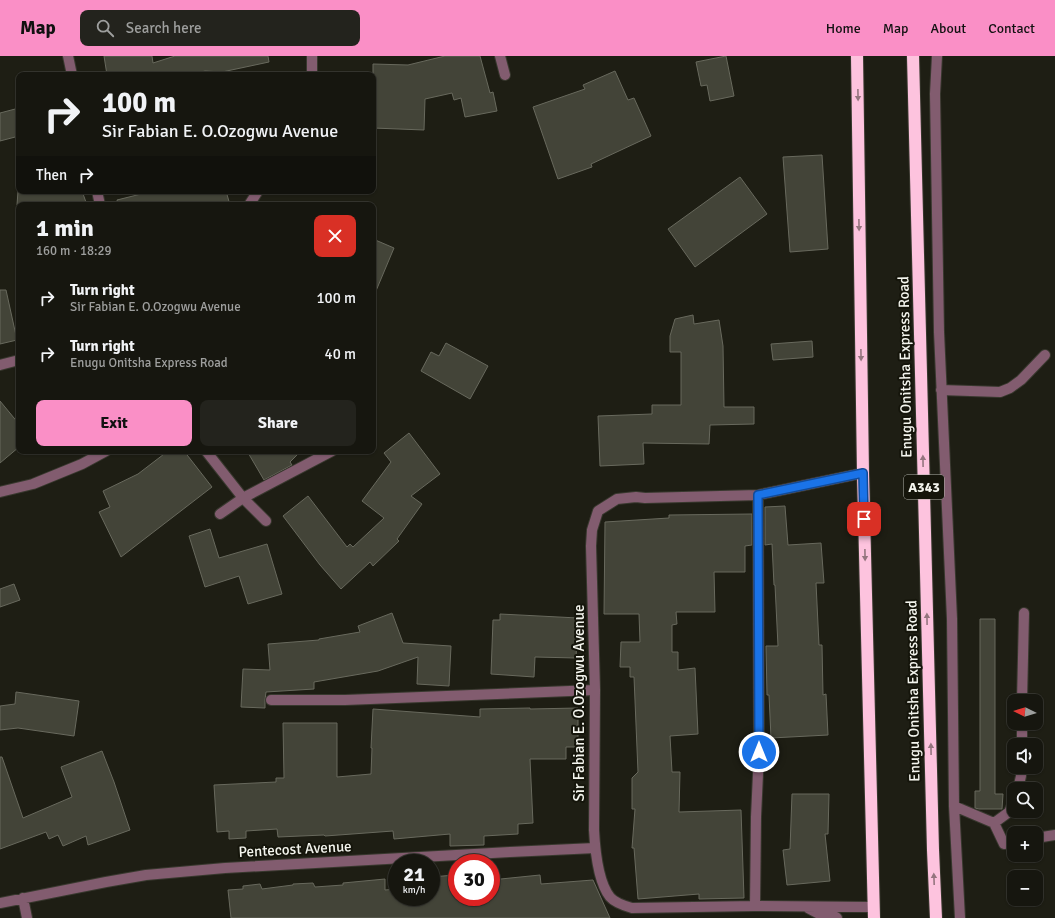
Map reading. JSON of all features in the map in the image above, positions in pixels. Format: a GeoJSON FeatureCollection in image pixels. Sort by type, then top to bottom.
{"type":"FeatureCollection","features":[{"type":"Feature","properties":{"kind":"highway"},"geometry":{"type":"LineString","coordinates":[[857,56],[863,473],[874,913]]}},
{"type":"Feature","properties":{"kind":"highway","name":"Enugu Onitsha Express Road"},"geometry":{"type":"LineString","coordinates":[[913,56],[936,918]]}},
{"type":"Feature","properties":{"kind":"street"},"geometry":{"type":"LineString","coordinates":[[68,56],[71,72]]}},
{"type":"Feature","properties":{"kind":"street"},"geometry":{"type":"LineString","coordinates":[[312,56],[312,72]]}},
{"type":"Feature","properties":{"kind":"street"},"geometry":{"type":"LineString","coordinates":[[500,56],[505,75]]}},
{"type":"Feature","properties":{"kind":"street"},"geometry":{"type":"LineString","coordinates":[[937,56],[934,94],[939,332],[952,619],[954,806],[960,918]]}},
{"type":"Feature","properties":{"kind":"street"},"geometry":{"type":"LineString","coordinates":[[941,390],[1000,392],[1010,388],[1021,380],[1045,355]]}},
{"type":"Feature","properties":{"kind":"street"},"geometry":{"type":"LineString","coordinates":[[0,366],[16,361]]}},
{"type":"Feature","properties":{"kind":"street"},"geometry":{"type":"LineString","coordinates":[[0,492],[33,484],[82,464],[100,454]]}},
{"type":"Feature","properties":{"kind":"street"},"geometry":{"type":"LineString","coordinates":[[208,454],[243,498],[266,521]]}},
{"type":"Feature","properties":{"kind":"street"},"geometry":{"type":"LineString","coordinates":[[220,514],[243,498],[326,454]]}},
{"type":"Feature","properties":{"kind":"street","name":"Sir Fabian E. O.Ozogwu Avenue"},"geometry":{"type":"LineString","coordinates":[[863,473],[758,495],[636,497],[617,499],[598,511],[592,530],[591,546],[595,690],[594,822],[595,848],[603,884],[611,898],[622,905],[632,908],[754,906],[806,907],[874,913]]}},
{"type":"Feature","properties":{"kind":"street"},"geometry":{"type":"LineString","coordinates":[[754,906],[759,752],[758,495]]}},
{"type":"Feature","properties":{"kind":"street"},"geometry":{"type":"LineString","coordinates":[[1022,694],[1024,613]]}},
{"type":"Feature","properties":{"kind":"street"},"geometry":{"type":"LineString","coordinates":[[271,700],[345,700],[595,690]]}},
{"type":"Feature","properties":{"kind":"street"},"geometry":{"type":"LineString","coordinates":[[954,806],[994,823],[1004,844],[1007,843]]}},
{"type":"Feature","properties":{"kind":"street"},"geometry":{"type":"LineString","coordinates":[[994,823],[1007,813]]}},
{"type":"Feature","properties":{"kind":"street"},"geometry":{"type":"LineString","coordinates":[[1043,837],[1055,836]]}},
{"type":"Feature","properties":{"kind":"street","name":"Pentecost Avenue"},"geometry":{"type":"LineString","coordinates":[[0,903],[146,875],[225,868],[595,848]]}},
{"type":"Feature","properties":{"kind":"street"},"geometry":{"type":"LineString","coordinates":[[23,898],[27,918]]}},
{"type":"Feature","properties":{"kind":"street"},"geometry":{"type":"LineString","coordinates":[[806,907],[821,915],[837,918]]}},
{"type":"Feature","properties":{"kind":"building"},"geometry":{"type":"Polygon","coordinates":[[[104,56],[152,56],[153,63],[175,56],[268,56],[269,62],[222,72],[107,72],[104,56]]]}},
{"type":"Feature","properties":{"kind":"building"},"geometry":{"type":"Polygon","coordinates":[[[445,56],[480,56],[490,93],[493,92],[497,111],[465,117],[461,98],[454,100],[452,93],[425,99],[424,130],[376,128],[376,72],[373,72],[373,64],[408,65],[445,56]]]}},
{"type":"Feature","properties":{"kind":"building"},"geometry":{"type":"Polygon","coordinates":[[[726,56],[734,96],[710,101],[707,85],[701,86],[696,62],[726,56]]]}},
{"type":"Feature","properties":{"kind":"building"},"geometry":{"type":"Polygon","coordinates":[[[615,71],[628,100],[634,98],[651,136],[591,164],[592,167],[558,179],[533,107],[585,89],[583,85],[615,71]]]}},
{"type":"Feature","properties":{"kind":"building"},"geometry":{"type":"Polygon","coordinates":[[[16,109],[16,137],[0,141],[0,113],[16,109]]]}},
{"type":"Feature","properties":{"kind":"building"},"geometry":{"type":"Polygon","coordinates":[[[822,155],[828,249],[790,252],[783,157],[822,155]]]}},
{"type":"Feature","properties":{"kind":"building"},"geometry":{"type":"Polygon","coordinates":[[[740,177],[767,214],[695,267],[668,229],[740,177]]]}},
{"type":"Feature","properties":{"kind":"building"},"geometry":{"type":"Polygon","coordinates":[[[18,194],[83,194],[86,202],[17,202],[18,194]]]}},
{"type":"Feature","properties":{"kind":"building"},"geometry":{"type":"Polygon","coordinates":[[[141,194],[227,194],[229,202],[117,202],[117,200],[141,194]]]}},
{"type":"Feature","properties":{"kind":"building"},"geometry":{"type":"Polygon","coordinates":[[[376,240],[394,248],[376,291],[376,240]]]}},
{"type":"Feature","properties":{"kind":"building"},"geometry":{"type":"Polygon","coordinates":[[[0,290],[6,290],[16,340],[0,344],[0,290]]]}},
{"type":"Feature","properties":{"kind":"building"},"geometry":{"type":"Polygon","coordinates":[[[693,315],[694,324],[719,320],[723,346],[724,407],[754,407],[754,424],[710,425],[709,444],[643,443],[644,464],[600,466],[598,416],[652,414],[652,405],[681,405],[681,352],[670,352],[670,336],[675,319],[693,315]]]}},
{"type":"Feature","properties":{"kind":"building"},"geometry":{"type":"Polygon","coordinates":[[[812,341],[813,357],[773,360],[771,344],[812,341]]]}},
{"type":"Feature","properties":{"kind":"building"},"geometry":{"type":"Polygon","coordinates":[[[446,343],[488,366],[470,399],[421,371],[431,352],[439,356],[446,343]]]}},
{"type":"Feature","properties":{"kind":"building"},"geometry":{"type":"Polygon","coordinates":[[[0,401],[16,420],[16,450],[0,463],[0,401]]]}},
{"type":"Feature","properties":{"kind":"building"},"geometry":{"type":"Polygon","coordinates":[[[409,433],[440,474],[411,496],[422,504],[397,539],[399,541],[373,566],[370,562],[341,589],[320,565],[283,516],[308,496],[347,547],[350,544],[353,547],[384,518],[362,501],[391,462],[384,453],[409,433]]]}},
{"type":"Feature","properties":{"kind":"building"},"geometry":{"type":"Polygon","coordinates":[[[164,454],[186,454],[212,487],[121,557],[99,512],[110,507],[103,491],[138,474],[164,454]]]}},
{"type":"Feature","properties":{"kind":"building"},"geometry":{"type":"Polygon","coordinates":[[[249,454],[298,454],[290,462],[292,465],[264,480],[249,454]]]}},
{"type":"Feature","properties":{"kind":"building"},"geometry":{"type":"Polygon","coordinates":[[[785,506],[788,545],[821,543],[824,583],[816,583],[819,645],[822,645],[823,695],[826,694],[828,735],[771,738],[769,695],[767,695],[766,646],[778,646],[772,544],[765,545],[765,507],[785,506]]]}},
{"type":"Feature","properties":{"kind":"building"},"geometry":{"type":"Polygon","coordinates":[[[752,514],[752,545],[745,546],[745,572],[714,572],[715,612],[676,612],[677,624],[672,625],[672,652],[678,652],[678,670],[695,668],[698,734],[670,736],[672,772],[680,772],[679,812],[741,810],[744,898],[699,899],[699,894],[638,899],[634,848],[632,848],[635,809],[632,809],[632,778],[638,772],[634,677],[630,677],[630,667],[620,667],[621,642],[640,642],[639,614],[604,614],[605,522],[669,518],[669,515],[752,514]]]}},
{"type":"Feature","properties":{"kind":"building"},"geometry":{"type":"Polygon","coordinates":[[[210,529],[219,558],[267,544],[282,594],[248,604],[239,576],[205,587],[189,536],[210,529]]]}},
{"type":"Feature","properties":{"kind":"building"},"geometry":{"type":"Polygon","coordinates":[[[14,584],[20,600],[0,607],[0,589],[14,584]]]}},
{"type":"Feature","properties":{"kind":"building"},"geometry":{"type":"Polygon","coordinates":[[[392,613],[403,643],[451,646],[449,686],[417,684],[418,657],[378,671],[314,682],[314,689],[266,692],[265,708],[241,707],[243,669],[270,670],[268,644],[319,640],[360,632],[358,626],[392,613]]]}},
{"type":"Feature","properties":{"kind":"building"},"geometry":{"type":"Polygon","coordinates":[[[500,614],[578,618],[576,658],[535,657],[534,677],[491,674],[493,620],[500,620],[500,614]]]}},
{"type":"Feature","properties":{"kind":"building"},"geometry":{"type":"Polygon","coordinates":[[[980,619],[995,619],[995,794],[1003,794],[1002,809],[975,808],[975,791],[980,791],[980,619]]]}},
{"type":"Feature","properties":{"kind":"building"},"geometry":{"type":"Polygon","coordinates":[[[16,692],[79,701],[74,736],[18,728],[0,730],[0,706],[15,704],[16,692]]]}},
{"type":"Feature","properties":{"kind":"building"},"geometry":{"type":"Polygon","coordinates":[[[578,708],[578,747],[566,747],[566,759],[530,759],[533,823],[518,824],[518,834],[484,836],[484,845],[450,846],[450,834],[394,839],[393,831],[325,836],[278,837],[277,829],[246,831],[246,838],[229,839],[229,831],[217,832],[214,785],[276,782],[276,778],[284,778],[283,723],[337,723],[337,777],[371,774],[373,709],[480,717],[480,709],[578,708]]]}},
{"type":"Feature","properties":{"kind":"building"},"geometry":{"type":"Polygon","coordinates":[[[102,751],[130,830],[88,845],[86,836],[63,846],[58,835],[49,839],[46,832],[0,849],[0,757],[2,757],[23,818],[72,797],[61,767],[102,751]]]}},
{"type":"Feature","properties":{"kind":"building"},"geometry":{"type":"Polygon","coordinates":[[[792,794],[829,794],[828,834],[825,834],[830,881],[787,885],[783,850],[790,849],[792,794]]]}},
{"type":"Feature","properties":{"kind":"building"},"geometry":{"type":"Polygon","coordinates":[[[540,875],[541,884],[593,880],[610,918],[231,918],[228,890],[243,889],[243,886],[260,884],[262,889],[293,884],[313,883],[315,887],[385,879],[385,890],[388,890],[388,906],[440,906],[440,876],[448,876],[448,906],[500,906],[500,879],[540,875]]]}},
{"type":"Feature","properties":{"kind":"route"},"geometry":{"type":"LineString","coordinates":[[759,752],[758,495],[863,473],[864,519]]}}]}
